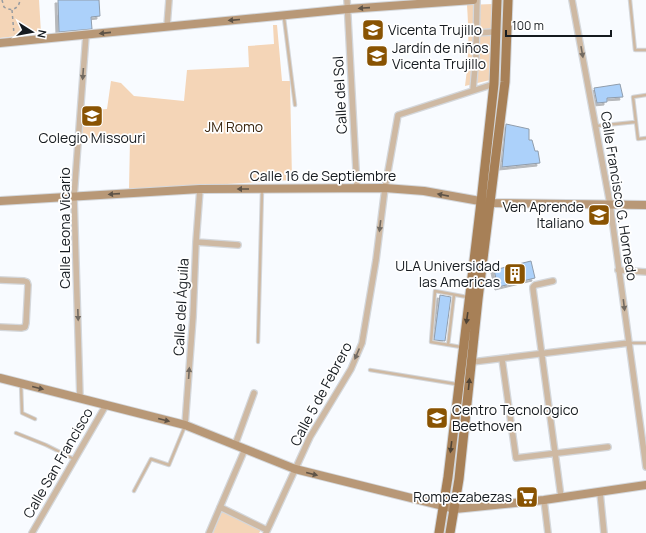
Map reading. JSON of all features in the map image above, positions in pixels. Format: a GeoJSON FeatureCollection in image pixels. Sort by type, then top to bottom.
{"type":"FeatureCollection","features":[{"type":"Feature","properties":{"kind":"main road"},"geometry":{"type":"LineString","coordinates":[[0,43],[348,9],[473,0]]}},
{"type":"Feature","properties":{"kind":"main road"},"geometry":{"type":"LineString","coordinates":[[439,533],[470,297],[494,84],[497,0]]}},
{"type":"Feature","properties":{"kind":"main road"},"geometry":{"type":"LineString","coordinates":[[450,533],[455,509],[505,82],[508,0]]}},
{"type":"Feature","properties":{"kind":"main road","name":"Calle 16 de Septiembre"},"geometry":{"type":"LineString","coordinates":[[0,201],[200,189],[385,188],[424,191],[491,203],[646,205]]}},
{"type":"Feature","properties":{"kind":"main road"},"geometry":{"type":"LineString","coordinates":[[0,378],[185,425],[295,469],[455,509],[544,500],[646,485]]}},
{"type":"Feature","properties":{"kind":"street"},"geometry":{"type":"LineString","coordinates":[[167,26],[169,0]]}},
{"type":"Feature","properties":{"kind":"street","name":"Calle del Sol"},"geometry":{"type":"LineString","coordinates":[[347,0],[357,188]]}},
{"type":"Feature","properties":{"kind":"street"},"geometry":{"type":"LineString","coordinates":[[476,0],[477,32],[473,90],[494,84]]}},
{"type":"Feature","properties":{"kind":"street","name":"Calle Francisco G. Hornedo"},"geometry":{"type":"LineString","coordinates":[[572,0],[610,204],[646,467]]}},
{"type":"Feature","properties":{"kind":"street"},"geometry":{"type":"LineString","coordinates":[[477,32],[492,32]]}},
{"type":"Feature","properties":{"kind":"street","name":"Calle Leona Vicario"},"geometry":{"type":"LineString","coordinates":[[80,398],[74,197],[86,35]]}},
{"type":"Feature","properties":{"kind":"street","name":"Calle 5 de Febrero"},"geometry":{"type":"LineString","coordinates":[[266,532],[310,437],[351,369],[362,343],[376,260],[385,188],[398,115],[473,90]]}},
{"type":"Feature","properties":{"kind":"street","name":"Calle del Águila"},"geometry":{"type":"LineString","coordinates":[[185,425],[200,189]]}},
{"type":"Feature","properties":{"kind":"street"},"geometry":{"type":"LineString","coordinates":[[196,242],[238,245]]}},
{"type":"Feature","properties":{"kind":"street"},"geometry":{"type":"LineString","coordinates":[[618,270],[646,272]]}},
{"type":"Feature","properties":{"kind":"street"},"geometry":{"type":"LineString","coordinates":[[0,280],[24,281],[27,282],[28,285],[25,327],[0,327]]}},
{"type":"Feature","properties":{"kind":"street"},"geometry":{"type":"LineString","coordinates":[[553,281],[533,287],[561,497]]}},
{"type":"Feature","properties":{"kind":"street"},"geometry":{"type":"LineString","coordinates":[[472,362],[629,343]]}},
{"type":"Feature","properties":{"kind":"street"},"geometry":{"type":"LineString","coordinates":[[502,359],[515,456],[518,459],[608,447]]}},
{"type":"Feature","properties":{"kind":"street"},"geometry":{"type":"LineString","coordinates":[[235,445],[254,392]]}},
{"type":"Feature","properties":{"kind":"street","name":"Calle San Francisco"},"geometry":{"type":"LineString","coordinates":[[32,533],[106,405]]}},
{"type":"Feature","properties":{"kind":"street"},"geometry":{"type":"LineString","coordinates":[[209,533],[245,449]]}},
{"type":"Feature","properties":{"kind":"street"},"geometry":{"type":"LineString","coordinates":[[600,492],[604,533]]}},
{"type":"Feature","properties":{"kind":"street"},"geometry":{"type":"LineString","coordinates":[[544,500],[548,533]]}},
{"type":"Feature","properties":{"kind":"street"},"geometry":{"type":"LineString","coordinates":[[220,508],[266,532]]}},
{"type":"Feature","properties":{"kind":"lane"},"geometry":{"type":"LineString","coordinates":[[630,0],[635,50],[646,50]]}},
{"type":"Feature","properties":{"kind":"lane"},"geometry":{"type":"LineString","coordinates":[[284,15],[295,106]]}},
{"type":"Feature","properties":{"kind":"lane"},"geometry":{"type":"LineString","coordinates":[[646,95],[633,97],[638,139],[646,138]]}},
{"type":"Feature","properties":{"kind":"lane"},"geometry":{"type":"LineString","coordinates":[[596,126],[635,122]]}},
{"type":"Feature","properties":{"kind":"lane"},"geometry":{"type":"LineString","coordinates":[[258,342],[262,189]]}},
{"type":"Feature","properties":{"kind":"lane"},"geometry":{"type":"LineString","coordinates":[[463,347],[431,342],[435,291],[470,297]]}},
{"type":"Feature","properties":{"kind":"lane"},"geometry":{"type":"LineString","coordinates":[[448,345],[454,294]]}},
{"type":"Feature","properties":{"kind":"lane"},"geometry":{"type":"LineString","coordinates":[[629,343],[646,342]]}},
{"type":"Feature","properties":{"kind":"lane"},"geometry":{"type":"LineString","coordinates":[[370,370],[459,385]]}},
{"type":"Feature","properties":{"kind":"lane"},"geometry":{"type":"LineString","coordinates":[[21,384],[22,414],[35,419]]}},
{"type":"Feature","properties":{"kind":"lane"},"geometry":{"type":"LineString","coordinates":[[134,491],[150,459],[169,465],[185,425]]}},
{"type":"Feature","properties":{"kind":"lane"},"geometry":{"type":"LineString","coordinates":[[16,433],[75,459]]}},
{"type":"Feature","properties":{"kind":"path"},"geometry":{"type":"LineString","coordinates":[[1,1],[4,7],[12,10],[18,7],[20,0]]}},
{"type":"Feature","properties":{"kind":"path"},"geometry":{"type":"LineString","coordinates":[[12,10],[15,42]]}},
{"type":"Feature","properties":{"kind":"green space"},"geometry":{"type":"Polygon","coordinates":[[[0,0],[39,0],[41,33],[0,38],[0,0]]]}},
{"type":"Feature","properties":{"kind":"green space"},"geometry":{"type":"Polygon","coordinates":[[[493,4],[490,80],[465,86],[468,46],[467,5],[493,4]]]}},
{"type":"Feature","properties":{"kind":"green space","name":"JM Romo"},"geometry":{"type":"Polygon","coordinates":[[[273,25],[277,25],[282,81],[290,81],[292,180],[129,190],[130,139],[81,138],[84,111],[107,109],[111,81],[121,83],[134,96],[184,101],[187,70],[249,67],[248,46],[274,44],[273,25]]]}},
{"type":"Feature","properties":{"kind":"green space"},"geometry":{"type":"Polygon","coordinates":[[[223,509],[263,527],[259,533],[213,533],[223,509]]]}},
{"type":"Feature","properties":{"kind":"building"},"geometry":{"type":"Polygon","coordinates":[[[58,0],[99,0],[100,16],[91,17],[92,29],[59,32],[58,0]]]}},
{"type":"Feature","properties":{"kind":"building"},"geometry":{"type":"Polygon","coordinates":[[[620,84],[623,97],[607,98],[607,102],[597,103],[594,88],[620,84]]]}},
{"type":"Feature","properties":{"kind":"building"},"geometry":{"type":"Polygon","coordinates":[[[506,124],[529,129],[529,140],[532,140],[535,151],[538,151],[540,163],[502,167],[506,124]]]}},
{"type":"Feature","properties":{"kind":"building","name":"ULA Universidad las Americas"},"geometry":{"type":"Polygon","coordinates":[[[531,261],[535,278],[498,287],[494,270],[531,261]]]}},
{"type":"Feature","properties":{"kind":"building"},"geometry":{"type":"Polygon","coordinates":[[[440,295],[451,297],[445,341],[434,340],[440,295]]]}},
{"type":"Feature","properties":{"kind":"place","name":"Vicenta Trujillo"},"geometry":{"type":"Point","coordinates":[373,30]}},
{"type":"Feature","properties":{"kind":"place","name":"Jardín de niños Vicenta Trujillo"},"geometry":{"type":"Point","coordinates":[377,56]}},
{"type":"Feature","properties":{"kind":"place","name":"Colegio Missouri"},"geometry":{"type":"Point","coordinates":[92,116]}},
{"type":"Feature","properties":{"kind":"place","name":"Ven Aprende Italiano"},"geometry":{"type":"Point","coordinates":[599,215]}},
{"type":"Feature","properties":{"kind":"place","name":"ULA Universidad las Americas"},"geometry":{"type":"Point","coordinates":[515,274]}},
{"type":"Feature","properties":{"kind":"place","name":"Centro Tecnologico Beethoven"},"geometry":{"type":"Point","coordinates":[437,418]}},
{"type":"Feature","properties":{"kind":"place","name":"Rompezabezas"},"geometry":{"type":"Point","coordinates":[527,497]}}]}
